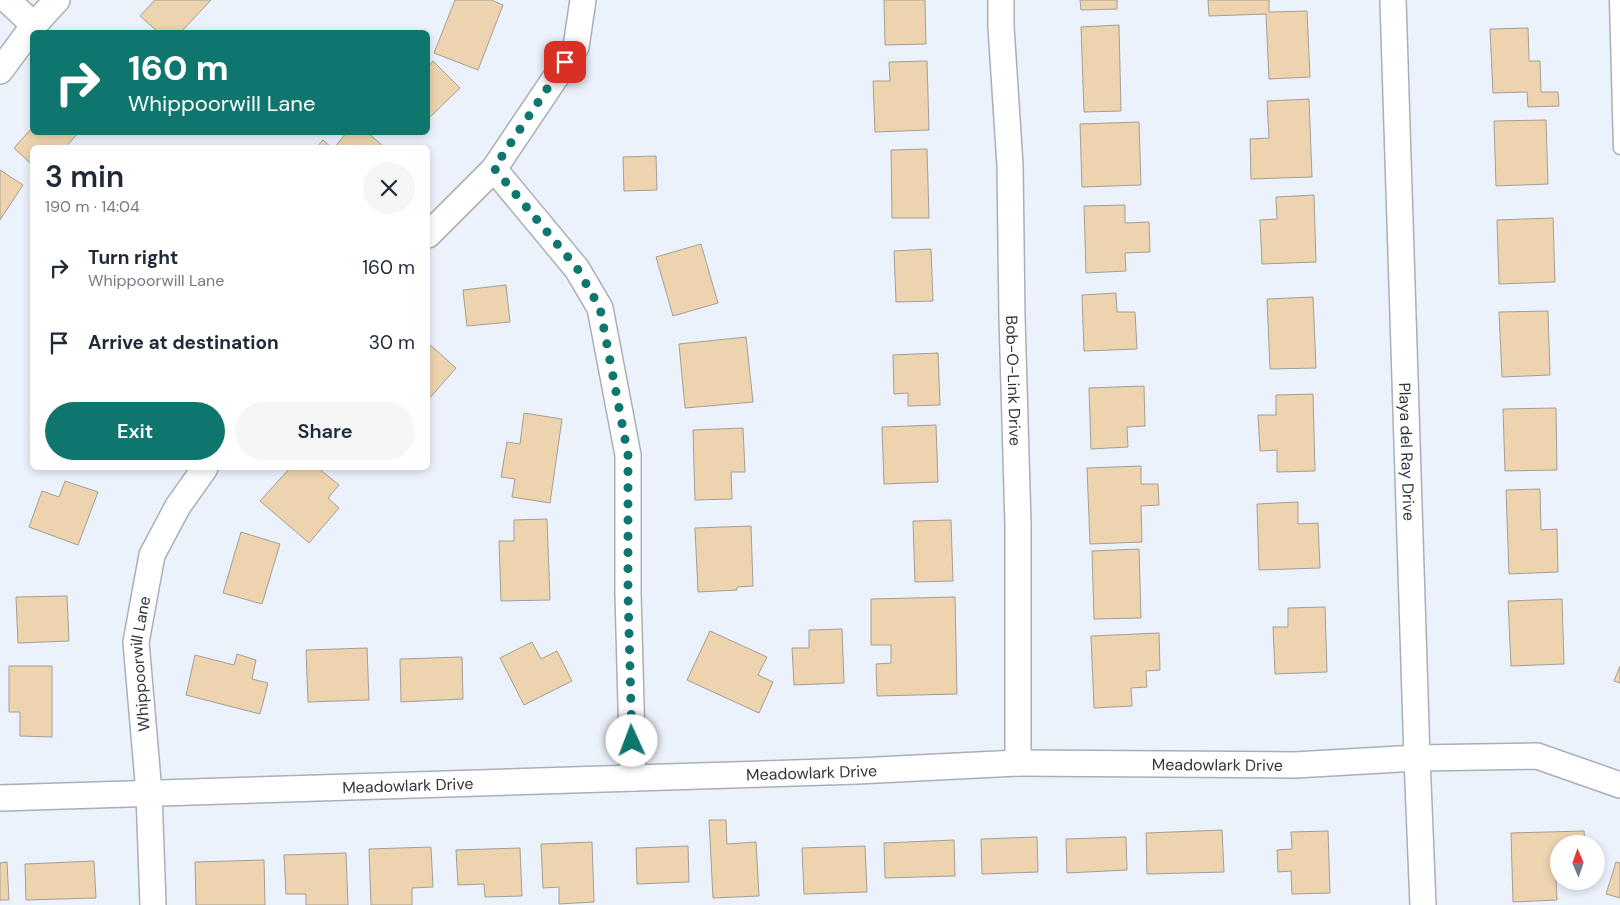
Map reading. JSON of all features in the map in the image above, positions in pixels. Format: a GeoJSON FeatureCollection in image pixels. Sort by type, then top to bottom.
{"type":"FeatureCollection","features":[{"type":"Feature","properties":{"kind":"street"},"geometry":{"type":"LineString","coordinates":[[7,0],[34,25]]}},
{"type":"Feature","properties":{"kind":"street"},"geometry":{"type":"LineString","coordinates":[[30,30],[57,0]]}},
{"type":"Feature","properties":{"kind":"street"},"geometry":{"type":"LineString","coordinates":[[430,233],[494,168],[576,47],[583,0]]}},
{"type":"Feature","properties":{"kind":"street","name":"Bob-O-Link Drive"},"geometry":{"type":"LineString","coordinates":[[1001,0],[1010,165],[1018,524],[1018,763]]}},
{"type":"Feature","properties":{"kind":"street","name":"Playa del Ray Drive"},"geometry":{"type":"LineString","coordinates":[[1393,0],[1417,758],[1424,905]]}},
{"type":"Feature","properties":{"kind":"street"},"geometry":{"type":"LineString","coordinates":[[0,71],[30,30]]}},
{"type":"Feature","properties":{"kind":"street"},"geometry":{"type":"LineString","coordinates":[[494,168],[577,268],[600,308],[628,455],[628,594],[633,778]]}},
{"type":"Feature","properties":{"kind":"street","name":"Whippoorwill Lane"},"geometry":{"type":"LineString","coordinates":[[154,905],[149,793],[136,642],[152,555],[178,506],[204,470]]}},
{"type":"Feature","properties":{"kind":"street","name":"Meadowlark Drive"},"geometry":{"type":"LineString","coordinates":[[0,798],[857,771],[1018,763],[1295,764],[1417,758],[1537,756],[1620,786]]}},
{"type":"Feature","properties":{"kind":"lane"},"geometry":{"type":"LineString","coordinates":[[1616,0],[1620,148]]}},
{"type":"Feature","properties":{"kind":"building"},"geometry":{"type":"Polygon","coordinates":[[[155,0],[211,0],[183,30],[156,30],[140,16],[155,0]]]}},
{"type":"Feature","properties":{"kind":"building"},"geometry":{"type":"Polygon","coordinates":[[[455,0],[491,0],[503,5],[478,70],[434,53],[455,0]]]}},
{"type":"Feature","properties":{"kind":"building"},"geometry":{"type":"Polygon","coordinates":[[[884,0],[925,0],[926,44],[885,45],[884,0]]]}},
{"type":"Feature","properties":{"kind":"building"},"geometry":{"type":"Polygon","coordinates":[[[1080,0],[1117,0],[1117,9],[1081,10],[1080,0]]]}},
{"type":"Feature","properties":{"kind":"building"},"geometry":{"type":"Polygon","coordinates":[[[1208,0],[1269,0],[1269,12],[1307,11],[1310,77],[1269,79],[1266,14],[1209,16],[1208,0]]]}},
{"type":"Feature","properties":{"kind":"building"},"geometry":{"type":"Polygon","coordinates":[[[1119,25],[1121,111],[1084,112],[1081,27],[1119,25]]]}},
{"type":"Feature","properties":{"kind":"building"},"geometry":{"type":"Polygon","coordinates":[[[1528,28],[1529,61],[1540,61],[1541,92],[1558,92],[1559,106],[1528,107],[1527,92],[1493,93],[1490,29],[1528,28]]]}},
{"type":"Feature","properties":{"kind":"building"},"geometry":{"type":"Polygon","coordinates":[[[433,61],[460,88],[430,117],[430,65],[433,61]]]}},
{"type":"Feature","properties":{"kind":"building"},"geometry":{"type":"Polygon","coordinates":[[[927,61],[929,130],[875,132],[873,81],[890,81],[889,62],[927,61]]]}},
{"type":"Feature","properties":{"kind":"building"},"geometry":{"type":"Polygon","coordinates":[[[1309,99],[1312,177],[1251,179],[1250,139],[1269,138],[1267,101],[1309,99]]]}},
{"type":"Feature","properties":{"kind":"building"},"geometry":{"type":"Polygon","coordinates":[[[1546,120],[1548,184],[1496,186],[1494,121],[1546,120]]]}},
{"type":"Feature","properties":{"kind":"building"},"geometry":{"type":"Polygon","coordinates":[[[1139,122],[1141,185],[1082,187],[1080,124],[1139,122]]]}},
{"type":"Feature","properties":{"kind":"building"},"geometry":{"type":"Polygon","coordinates":[[[30,130],[30,135],[76,135],[68,145],[30,145],[30,163],[14,148],[30,130]]]}},
{"type":"Feature","properties":{"kind":"building"},"geometry":{"type":"Polygon","coordinates":[[[345,135],[370,135],[382,145],[336,145],[345,135]]]}},
{"type":"Feature","properties":{"kind":"building"},"geometry":{"type":"Polygon","coordinates":[[[323,140],[329,145],[319,145],[323,140]]]}},
{"type":"Feature","properties":{"kind":"building"},"geometry":{"type":"Polygon","coordinates":[[[927,149],[929,218],[892,218],[891,150],[927,149]]]}},
{"type":"Feature","properties":{"kind":"building"},"geometry":{"type":"Polygon","coordinates":[[[656,156],[657,190],[624,191],[623,157],[656,156]]]}},
{"type":"Feature","properties":{"kind":"building"},"geometry":{"type":"Polygon","coordinates":[[[0,170],[23,185],[0,220],[0,170]]]}},
{"type":"Feature","properties":{"kind":"building"},"geometry":{"type":"Polygon","coordinates":[[[1314,195],[1316,262],[1262,264],[1260,220],[1277,219],[1276,197],[1314,195]]]}},
{"type":"Feature","properties":{"kind":"building"},"geometry":{"type":"Polygon","coordinates":[[[1125,205],[1125,223],[1149,222],[1150,252],[1125,253],[1126,271],[1086,273],[1084,206],[1125,205]]]}},
{"type":"Feature","properties":{"kind":"building"},"geometry":{"type":"Polygon","coordinates":[[[1553,218],[1555,282],[1499,284],[1497,220],[1553,218]]]}},
{"type":"Feature","properties":{"kind":"building"},"geometry":{"type":"Polygon","coordinates":[[[701,244],[718,303],[673,316],[656,257],[701,244]]]}},
{"type":"Feature","properties":{"kind":"building"},"geometry":{"type":"Polygon","coordinates":[[[931,249],[933,301],[896,302],[894,251],[931,249]]]}},
{"type":"Feature","properties":{"kind":"building"},"geometry":{"type":"Polygon","coordinates":[[[506,285],[510,322],[467,326],[463,290],[506,285]]]}},
{"type":"Feature","properties":{"kind":"building"},"geometry":{"type":"Polygon","coordinates":[[[1116,293],[1117,312],[1135,312],[1137,349],[1084,351],[1082,295],[1116,293]]]}},
{"type":"Feature","properties":{"kind":"building"},"geometry":{"type":"Polygon","coordinates":[[[1313,297],[1316,368],[1270,369],[1267,299],[1313,297]]]}},
{"type":"Feature","properties":{"kind":"building"},"geometry":{"type":"Polygon","coordinates":[[[1548,311],[1550,375],[1502,377],[1499,312],[1548,311]]]}},
{"type":"Feature","properties":{"kind":"building"},"geometry":{"type":"Polygon","coordinates":[[[746,337],[753,402],[685,408],[679,344],[746,337]]]}},
{"type":"Feature","properties":{"kind":"building"},"geometry":{"type":"Polygon","coordinates":[[[430,345],[456,368],[430,398],[430,345]]]}},
{"type":"Feature","properties":{"kind":"building"},"geometry":{"type":"Polygon","coordinates":[[[938,353],[940,405],[908,406],[908,393],[894,394],[893,355],[938,353]]]}},
{"type":"Feature","properties":{"kind":"building"},"geometry":{"type":"Polygon","coordinates":[[[1144,386],[1145,426],[1127,427],[1128,447],[1091,449],[1089,388],[1144,386]]]}},
{"type":"Feature","properties":{"kind":"building"},"geometry":{"type":"Polygon","coordinates":[[[1313,394],[1315,471],[1277,472],[1277,450],[1260,451],[1258,415],[1276,415],[1276,395],[1313,394]]]}},
{"type":"Feature","properties":{"kind":"building"},"geometry":{"type":"Polygon","coordinates":[[[1556,408],[1557,470],[1505,471],[1503,409],[1556,408]]]}},
{"type":"Feature","properties":{"kind":"building"},"geometry":{"type":"Polygon","coordinates":[[[524,413],[562,419],[550,503],[512,497],[515,479],[501,477],[507,442],[520,444],[524,413]]]}},
{"type":"Feature","properties":{"kind":"building"},"geometry":{"type":"Polygon","coordinates":[[[936,425],[938,482],[884,484],[882,427],[936,425]]]}},
{"type":"Feature","properties":{"kind":"building"},"geometry":{"type":"Polygon","coordinates":[[[743,428],[745,472],[731,472],[732,499],[695,500],[693,430],[743,428]]]}},
{"type":"Feature","properties":{"kind":"building"},"geometry":{"type":"Polygon","coordinates":[[[1141,466],[1141,484],[1158,484],[1159,505],[1141,506],[1142,542],[1090,544],[1087,468],[1141,466]]]}},
{"type":"Feature","properties":{"kind":"building"},"geometry":{"type":"Polygon","coordinates":[[[288,470],[320,470],[339,485],[328,498],[339,508],[309,543],[260,501],[288,470]]]}},
{"type":"Feature","properties":{"kind":"building"},"geometry":{"type":"Polygon","coordinates":[[[65,481],[98,492],[78,545],[29,527],[42,491],[59,497],[65,481]]]}},
{"type":"Feature","properties":{"kind":"building"},"geometry":{"type":"Polygon","coordinates":[[[1540,489],[1541,530],[1557,529],[1558,572],[1509,574],[1506,490],[1540,489]]]}},
{"type":"Feature","properties":{"kind":"building"},"geometry":{"type":"Polygon","coordinates":[[[1298,502],[1298,524],[1318,523],[1320,568],[1259,570],[1257,504],[1298,502]]]}},
{"type":"Feature","properties":{"kind":"building"},"geometry":{"type":"Polygon","coordinates":[[[547,519],[550,600],[501,601],[499,541],[514,541],[514,520],[547,519]]]}},
{"type":"Feature","properties":{"kind":"building"},"geometry":{"type":"Polygon","coordinates":[[[951,520],[953,581],[915,582],[913,521],[951,520]]]}},
{"type":"Feature","properties":{"kind":"building"},"geometry":{"type":"Polygon","coordinates":[[[751,526],[753,586],[737,587],[737,590],[698,592],[695,528],[751,526]]]}},
{"type":"Feature","properties":{"kind":"building"},"geometry":{"type":"Polygon","coordinates":[[[241,532],[280,544],[262,604],[223,593],[241,532]]]}},
{"type":"Feature","properties":{"kind":"building"},"geometry":{"type":"Polygon","coordinates":[[[1139,549],[1141,618],[1094,619],[1092,551],[1139,549]]]}},
{"type":"Feature","properties":{"kind":"building"},"geometry":{"type":"Polygon","coordinates":[[[67,596],[69,641],[18,643],[16,597],[67,596]]]}},
{"type":"Feature","properties":{"kind":"building"},"geometry":{"type":"Polygon","coordinates":[[[955,597],[957,694],[877,696],[876,664],[891,663],[891,645],[871,645],[871,599],[955,597]]]}},
{"type":"Feature","properties":{"kind":"building"},"geometry":{"type":"Polygon","coordinates":[[[1562,599],[1564,664],[1511,666],[1508,601],[1562,599]]]}},
{"type":"Feature","properties":{"kind":"building"},"geometry":{"type":"Polygon","coordinates":[[[1325,607],[1327,672],[1275,674],[1273,627],[1288,627],[1288,608],[1325,607]]]}},
{"type":"Feature","properties":{"kind":"building"},"geometry":{"type":"Polygon","coordinates":[[[842,629],[844,683],[794,685],[792,648],[809,648],[809,630],[842,629]]]}},
{"type":"Feature","properties":{"kind":"building"},"geometry":{"type":"Polygon","coordinates":[[[710,631],[767,657],[758,675],[773,682],[759,713],[687,680],[710,631]]]}},
{"type":"Feature","properties":{"kind":"building"},"geometry":{"type":"Polygon","coordinates":[[[1159,633],[1160,670],[1146,671],[1147,687],[1131,688],[1132,706],[1094,708],[1091,636],[1159,633]]]}},
{"type":"Feature","properties":{"kind":"building"},"geometry":{"type":"Polygon","coordinates":[[[532,642],[541,659],[557,651],[572,681],[524,705],[500,658],[532,642]]]}},
{"type":"Feature","properties":{"kind":"building"},"geometry":{"type":"Polygon","coordinates":[[[367,648],[369,700],[308,702],[306,650],[367,648]]]}},
{"type":"Feature","properties":{"kind":"building"},"geometry":{"type":"Polygon","coordinates":[[[237,654],[256,660],[252,679],[268,683],[260,714],[186,695],[195,655],[234,665],[237,654]]]}},
{"type":"Feature","properties":{"kind":"building"},"geometry":{"type":"Polygon","coordinates":[[[462,657],[463,699],[401,702],[400,659],[462,657]]]}},
{"type":"Feature","properties":{"kind":"building"},"geometry":{"type":"Polygon","coordinates":[[[9,666],[52,666],[52,737],[20,736],[20,712],[9,712],[9,666]]]}},
{"type":"Feature","properties":{"kind":"building"},"geometry":{"type":"Polygon","coordinates":[[[1620,666],[1620,683],[1614,681],[1620,666]]]}},
{"type":"Feature","properties":{"kind":"building"},"geometry":{"type":"Polygon","coordinates":[[[709,820],[726,820],[727,844],[756,842],[759,896],[713,898],[709,820]]]}},
{"type":"Feature","properties":{"kind":"building"},"geometry":{"type":"Polygon","coordinates":[[[1222,830],[1224,872],[1147,874],[1146,833],[1222,830]]]}},
{"type":"Feature","properties":{"kind":"building"},"geometry":{"type":"Polygon","coordinates":[[[1328,831],[1330,893],[1292,894],[1291,871],[1278,872],[1277,850],[1292,849],[1291,832],[1328,831]]]}},
{"type":"Feature","properties":{"kind":"building"},"geometry":{"type":"Polygon","coordinates":[[[1584,831],[1584,835],[1550,835],[1550,890],[1557,890],[1557,900],[1513,902],[1511,833],[1584,831]]]}},
{"type":"Feature","properties":{"kind":"building"},"geometry":{"type":"Polygon","coordinates":[[[1037,837],[1038,872],[982,874],[981,839],[1037,837]]]}},
{"type":"Feature","properties":{"kind":"building"},"geometry":{"type":"Polygon","coordinates":[[[1126,837],[1127,870],[1067,873],[1066,839],[1126,837]]]}},
{"type":"Feature","properties":{"kind":"building"},"geometry":{"type":"Polygon","coordinates":[[[954,840],[955,876],[885,878],[884,843],[954,840]]]}},
{"type":"Feature","properties":{"kind":"building"},"geometry":{"type":"Polygon","coordinates":[[[592,842],[594,902],[559,904],[559,887],[543,888],[541,844],[592,842]]]}},
{"type":"Feature","properties":{"kind":"building"},"geometry":{"type":"Polygon","coordinates":[[[688,846],[689,882],[637,884],[636,848],[688,846]]]}},
{"type":"Feature","properties":{"kind":"building"},"geometry":{"type":"Polygon","coordinates":[[[865,846],[867,892],[804,894],[802,848],[865,846]]]}},
{"type":"Feature","properties":{"kind":"building"},"geometry":{"type":"Polygon","coordinates":[[[431,847],[433,887],[412,888],[412,905],[371,905],[369,849],[431,847]]]}},
{"type":"Feature","properties":{"kind":"building"},"geometry":{"type":"Polygon","coordinates":[[[520,848],[522,896],[485,897],[484,884],[458,885],[456,850],[520,848]]]}},
{"type":"Feature","properties":{"kind":"building"},"geometry":{"type":"Polygon","coordinates":[[[346,853],[348,905],[306,905],[306,894],[286,894],[284,855],[346,853]]]}},
{"type":"Feature","properties":{"kind":"building"},"geometry":{"type":"Polygon","coordinates":[[[264,860],[265,905],[196,905],[195,862],[264,860]]]}},
{"type":"Feature","properties":{"kind":"building"},"geometry":{"type":"Polygon","coordinates":[[[94,861],[96,898],[26,900],[25,864],[94,861]]]}},
{"type":"Feature","properties":{"kind":"building"},"geometry":{"type":"Polygon","coordinates":[[[7,862],[9,900],[0,900],[0,863],[7,862]]]}},
{"type":"Feature","properties":{"kind":"building"},"geometry":{"type":"Polygon","coordinates":[[[1616,862],[1620,863],[1620,898],[1606,894],[1616,862]]]}},
{"type":"Feature","properties":{"kind":"route"},"geometry":{"type":"LineString","coordinates":[[565,62],[494,168],[577,268],[600,308],[628,455],[628,594],[632,741]]}}]}
